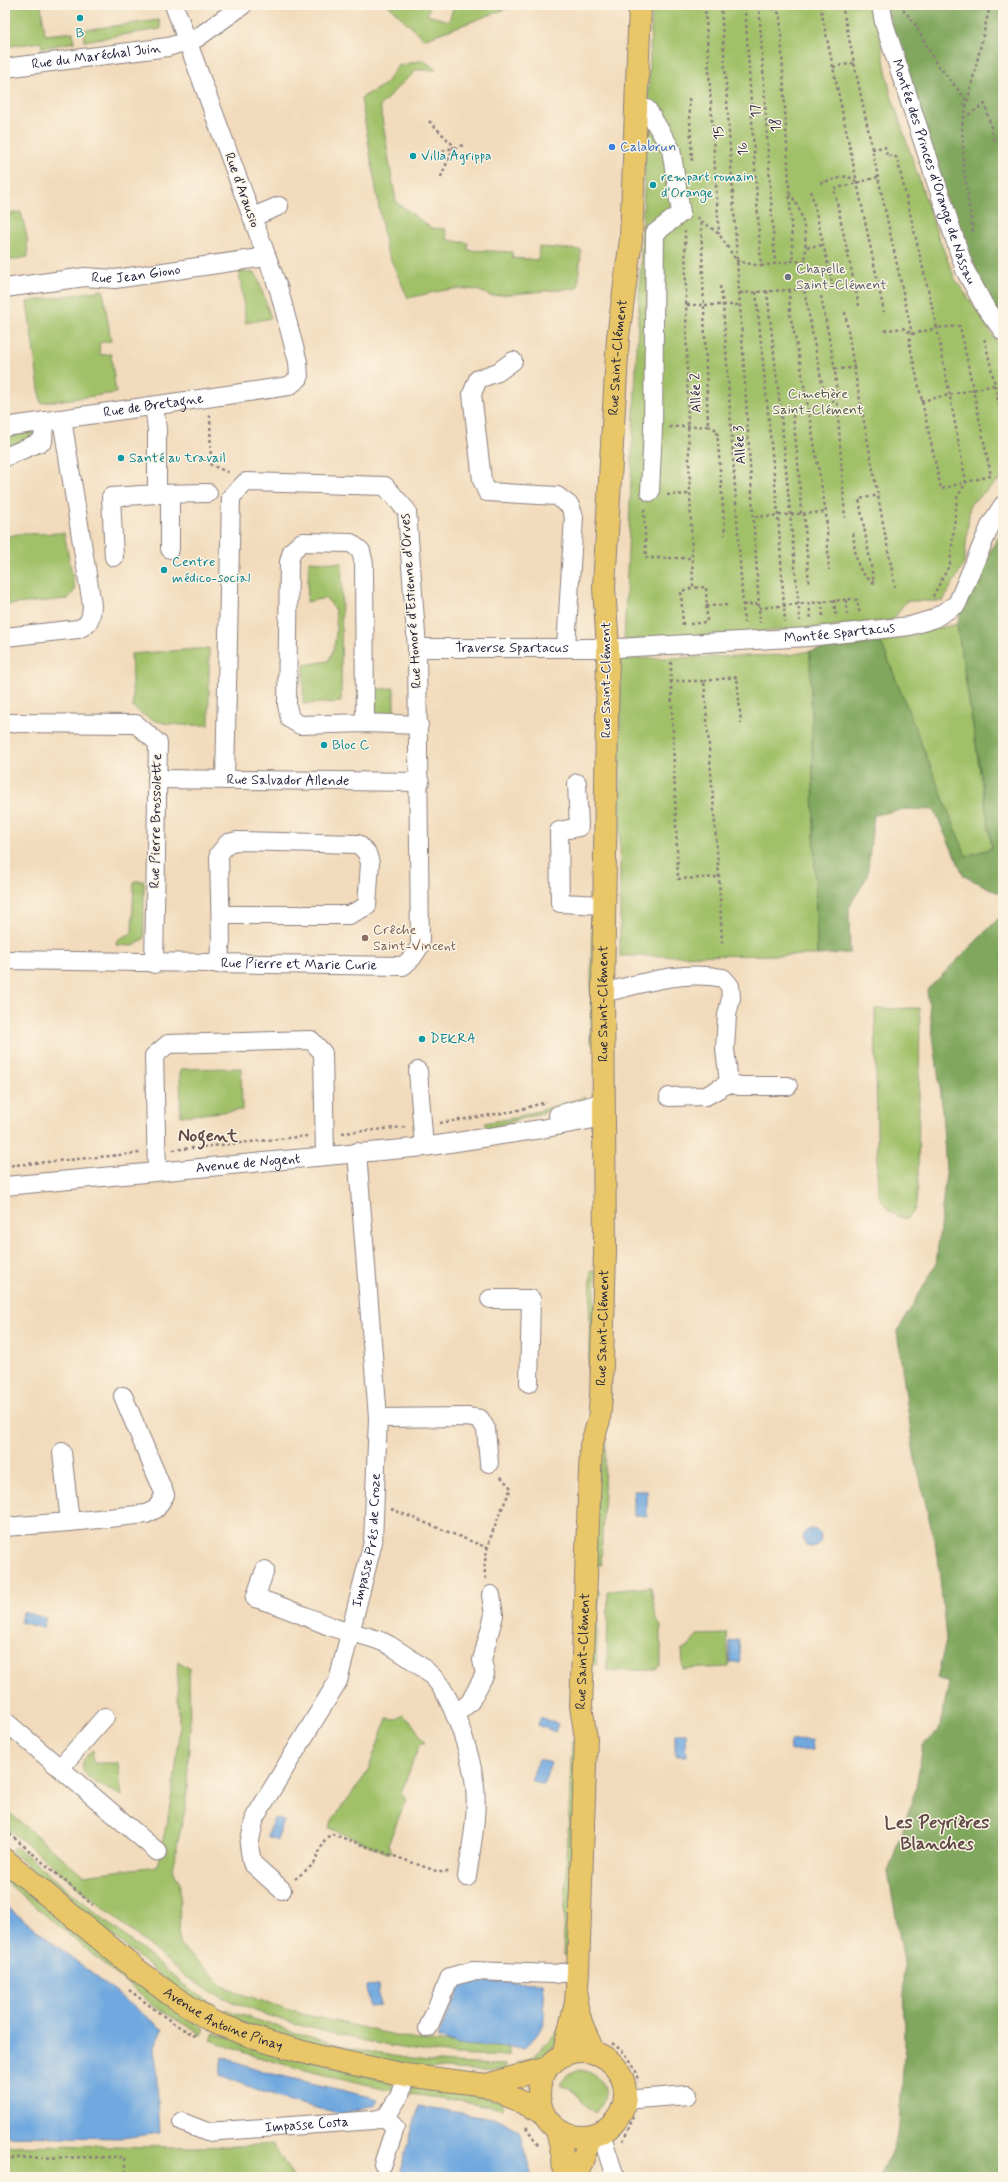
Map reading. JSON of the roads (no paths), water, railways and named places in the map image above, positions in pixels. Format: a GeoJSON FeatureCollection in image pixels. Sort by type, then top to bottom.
{"type":"FeatureCollection","features":[{"type":"Feature","properties":{"kind":"main road","name":"Rue Saint-Clément"},"geometry":{"type":"LineString","coordinates":[[555,2062],[576,2003],[578,1971],[586,1738],[581,1706],[591,1446],[599,1420],[605,1251],[603,993],[608,648],[604,587],[618,337],[631,239],[640,5]]}},
{"type":"Feature","properties":{"kind":"main road","name":"Avenue Antoine Pinay"},"geometry":{"type":"LineString","coordinates":[[5,1860],[135,1968],[171,1995],[213,2022],[264,2041],[321,2057],[405,2075],[486,2085],[542,2112]]}},
{"type":"Feature","properties":{"kind":"main road","name":"Rue Saint-Clément"},"geometry":{"type":"LineString","coordinates":[[576,2003],[582,2026],[594,2053]]}},
{"type":"Feature","properties":{"kind":"main road"},"geometry":{"type":"LineString","coordinates":[[584,2051],[594,2053],[605,2057],[620,2074],[624,2084],[624,2100],[618,2118],[611,2126],[596,2135],[573,2137],[557,2130],[542,2112],[539,2101],[541,2078],[555,2062],[584,2051]]}},
{"type":"Feature","properties":{"kind":"main road","name":"Avenue Antoine Pinay"},"geometry":{"type":"LineString","coordinates":[[486,2085],[555,2062]]}},
{"type":"Feature","properties":{"kind":"main road"},"geometry":{"type":"LineString","coordinates":[[557,2130],[564,2177]]}},
{"type":"Feature","properties":{"kind":"main road"},"geometry":{"type":"LineString","coordinates":[[576,2177],[596,2135]]}},
{"type":"Feature","properties":{"kind":"street","name":"Rue d'Arausio"},"geometry":{"type":"LineString","coordinates":[[174,5],[279,290],[298,362],[299,378]]}},
{"type":"Feature","properties":{"kind":"street","name":"Rue du Maréchal Juin"},"geometry":{"type":"LineString","coordinates":[[5,68],[168,47],[197,38],[243,5]]}},
{"type":"Feature","properties":{"kind":"street","name":"Montée des Princes d'Orange de Nassau"},"geometry":{"type":"LineString","coordinates":[[881,5],[884,23],[965,270],[984,305],[1003,331]]}},
{"type":"Feature","properties":{"kind":"street"},"geometry":{"type":"LineString","coordinates":[[647,109],[671,148],[688,214],[655,233],[654,428],[647,499]]}},
{"type":"Feature","properties":{"kind":"street"},"geometry":{"type":"LineString","coordinates":[[253,217],[280,206]]}},
{"type":"Feature","properties":{"kind":"street","name":"Rue Jean Giono"},"geometry":{"type":"LineString","coordinates":[[5,288],[85,277],[115,279],[266,257]]}},
{"type":"Feature","properties":{"kind":"street"},"geometry":{"type":"LineString","coordinates":[[513,361],[498,372],[478,379],[472,394],[482,480],[487,492],[557,496],[570,506],[574,517],[566,647]]}},
{"type":"Feature","properties":{"kind":"street","name":"Rue de Bretagne"},"geometry":{"type":"LineString","coordinates":[[5,427],[290,386],[299,378]]}},
{"type":"Feature","properties":{"kind":"street"},"geometry":{"type":"LineString","coordinates":[[154,406],[170,549]]}},
{"type":"Feature","properties":{"kind":"street"},"geometry":{"type":"LineString","coordinates":[[5,457],[43,441],[53,420]]}},
{"type":"Feature","properties":{"kind":"street"},"geometry":{"type":"LineString","coordinates":[[5,638],[78,629],[87,626],[91,618],[92,605],[53,420]]}},
{"type":"Feature","properties":{"kind":"street","name":"Rue Honoré d'Estienne d'Orves"},"geometry":{"type":"LineString","coordinates":[[226,780],[231,497],[246,482],[385,486],[407,511],[417,648],[420,782]]}},
{"type":"Feature","properties":{"kind":"street"},"geometry":{"type":"LineString","coordinates":[[114,558],[111,497],[208,493]]}},
{"type":"Feature","properties":{"kind":"street","name":"Montée Spartacus"},"geometry":{"type":"LineString","coordinates":[[608,648],[808,637],[910,626],[933,619],[957,604],[991,524],[1003,505]]}},
{"type":"Feature","properties":{"kind":"street"},"geometry":{"type":"LineString","coordinates":[[365,723],[364,564],[361,551],[351,543],[302,542],[292,551],[289,562],[287,705],[290,719],[300,725],[365,723],[419,725]]}},
{"type":"Feature","properties":{"kind":"street","name":"Traverse Spartacus"},"geometry":{"type":"LineString","coordinates":[[417,648],[608,648]]}},
{"type":"Feature","properties":{"kind":"street","name":"Rue Pierre Brossolette"},"geometry":{"type":"LineString","coordinates":[[5,723],[136,724],[158,743],[154,964]]}},
{"type":"Feature","properties":{"kind":"street","name":"Rue Salvador Allende"},"geometry":{"type":"LineString","coordinates":[[157,779],[420,782]]}},
{"type":"Feature","properties":{"kind":"street","name":"Rue Pierre et Marie Curie"},"geometry":{"type":"LineString","coordinates":[[5,960],[154,964],[403,966],[412,958],[420,946],[420,782]]}},
{"type":"Feature","properties":{"kind":"street"},"geometry":{"type":"LineString","coordinates":[[578,783],[579,827],[559,831],[560,902],[604,905]]}},
{"type":"Feature","properties":{"kind":"street"},"geometry":{"type":"LineString","coordinates":[[218,964],[222,941],[221,915],[220,854],[228,843],[237,840],[358,844],[367,853],[370,863],[367,906],[349,916],[221,915]]}},
{"type":"Feature","properties":{"kind":"street"},"geometry":{"type":"LineString","coordinates":[[603,993],[673,976],[710,975],[723,978],[730,986],[731,998],[727,1015],[725,1049],[729,1083]]}},
{"type":"Feature","properties":{"kind":"street"},"geometry":{"type":"LineString","coordinates":[[157,1171],[154,1056],[168,1044],[311,1040],[323,1052],[325,1156]]}},
{"type":"Feature","properties":{"kind":"street"},"geometry":{"type":"LineString","coordinates":[[418,1071],[424,1147]]}},
{"type":"Feature","properties":{"kind":"street"},"geometry":{"type":"LineString","coordinates":[[669,1097],[706,1096],[729,1083],[740,1086],[788,1086]]}},
{"type":"Feature","properties":{"kind":"street","name":"Avenue de Nogent"},"geometry":{"type":"LineString","coordinates":[[5,1186],[357,1152],[424,1147],[490,1136],[604,1109]]}},
{"type":"Feature","properties":{"kind":"street","name":"Impasse Prés de Croze"},"geometry":{"type":"LineString","coordinates":[[282,1890],[252,1863],[249,1846],[251,1829],[261,1804],[297,1750],[338,1681],[352,1631],[373,1542],[376,1503],[378,1418],[357,1152]]}},
{"type":"Feature","properties":{"kind":"street"},"geometry":{"type":"LineString","coordinates":[[490,1299],[531,1299],[529,1383]]}},
{"type":"Feature","properties":{"kind":"street"},"geometry":{"type":"LineString","coordinates":[[5,1527],[146,1514],[156,1509],[165,1495],[123,1396]]}},
{"type":"Feature","properties":{"kind":"street"},"geometry":{"type":"LineString","coordinates":[[378,1418],[467,1417],[480,1419],[486,1429],[489,1463]]}},
{"type":"Feature","properties":{"kind":"street"},"geometry":{"type":"LineString","coordinates":[[62,1452],[70,1522]]}},
{"type":"Feature","properties":{"kind":"street"},"geometry":{"type":"LineString","coordinates":[[265,1570],[255,1598],[271,1602],[334,1628],[352,1631],[388,1644],[413,1661],[439,1684],[455,1715],[471,1763],[475,1788],[473,1831],[467,1877]]}},
{"type":"Feature","properties":{"kind":"street"},"geometry":{"type":"LineString","coordinates":[[455,1715],[470,1702],[485,1674],[482,1660],[494,1615],[491,1595]]}},
{"type":"Feature","properties":{"kind":"street"},"geometry":{"type":"LineString","coordinates":[[60,1768],[105,1717]]}},
{"type":"Feature","properties":{"kind":"street"},"geometry":{"type":"LineString","coordinates":[[5,1721],[158,1852]]}},
{"type":"Feature","properties":{"kind":"street"},"geometry":{"type":"LineString","coordinates":[[428,2028],[450,1977],[473,1971],[552,1974],[578,1971]]}},
{"type":"Feature","properties":{"kind":"street"},"geometry":{"type":"LineString","coordinates":[[383,2164],[395,2128],[386,2117],[400,2095],[405,2075]]}},
{"type":"Feature","properties":{"kind":"street"},"geometry":{"type":"LineString","coordinates":[[624,2100],[688,2095]]}},
{"type":"Feature","properties":{"kind":"street","name":"Impasse Costa"},"geometry":{"type":"LineString","coordinates":[[182,2122],[207,2132],[374,2120],[386,2117]]}},
{"type":"Feature","properties":{"kind":"street"},"geometry":{"type":"LineString","coordinates":[[596,2135],[616,2177]]}},
{"type":"Feature","properties":{"kind":"water"},"geometry":{"type":"Polygon","coordinates":[[[634,1491],[647,1491],[647,1516],[634,1515],[634,1491]]]}},
{"type":"Feature","properties":{"kind":"water"},"geometry":{"type":"Polygon","coordinates":[[[808,1529],[816,1529],[821,1534],[819,1545],[816,1547],[808,1547],[803,1542],[803,1534],[808,1529]]]}},
{"type":"Feature","properties":{"kind":"water"},"geometry":{"type":"Polygon","coordinates":[[[23,1612],[46,1618],[43,1628],[20,1622],[23,1612]]]}},
{"type":"Feature","properties":{"kind":"water"},"geometry":{"type":"Polygon","coordinates":[[[739,1640],[740,1662],[730,1662],[730,1641],[739,1640]]]}},
{"type":"Feature","properties":{"kind":"water"},"geometry":{"type":"Polygon","coordinates":[[[541,1717],[558,1724],[555,1732],[538,1725],[541,1717]]]}},
{"type":"Feature","properties":{"kind":"water"},"geometry":{"type":"Polygon","coordinates":[[[675,1734],[685,1734],[686,1756],[675,1756],[675,1734]]]}},
{"type":"Feature","properties":{"kind":"water"},"geometry":{"type":"Polygon","coordinates":[[[812,1740],[813,1750],[791,1751],[790,1741],[812,1740]]]}},
{"type":"Feature","properties":{"kind":"water"},"geometry":{"type":"Polygon","coordinates":[[[539,1759],[551,1763],[543,1785],[531,1780],[539,1759]]]}},
{"type":"Feature","properties":{"kind":"water"},"geometry":{"type":"Polygon","coordinates":[[[274,1818],[284,1821],[277,1840],[267,1836],[274,1818]]]}},
{"type":"Feature","properties":{"kind":"water"},"geometry":{"type":"Polygon","coordinates":[[[5,1905],[162,2029],[155,2047],[160,2133],[122,2138],[5,2136],[5,1905]]]}},
{"type":"Feature","properties":{"kind":"water"},"geometry":{"type":"Polygon","coordinates":[[[464,1981],[542,1983],[544,2019],[538,2033],[524,2048],[458,2045],[437,2037],[464,1981]]]}},
{"type":"Feature","properties":{"kind":"water"},"geometry":{"type":"Polygon","coordinates":[[[378,1985],[380,2006],[369,2007],[367,1986],[378,1985]]]}},
{"type":"Feature","properties":{"kind":"water"},"geometry":{"type":"Polygon","coordinates":[[[222,2057],[269,2073],[379,2099],[375,2105],[342,2115],[276,2097],[220,2075],[222,2057]]]}},
{"type":"Feature","properties":{"kind":"water"},"geometry":{"type":"Polygon","coordinates":[[[419,2106],[499,2119],[519,2131],[532,2177],[398,2177],[419,2106]]]}},
{"type":"Feature","properties":{"kind":"place","name":"B"},"geometry":{"type":"Point","coordinates":[80,18]}},
{"type":"Feature","properties":{"kind":"place","name":"Calabrun"},"geometry":{"type":"Point","coordinates":[612,147]}},
{"type":"Feature","properties":{"kind":"place","name":"Villa Agrippa"},"geometry":{"type":"Point","coordinates":[413,156]}},
{"type":"Feature","properties":{"kind":"place","name":"rempart romain d'Orange"},"geometry":{"type":"Point","coordinates":[653,185]}},
{"type":"Feature","properties":{"kind":"place","name":"Chapelle Saint-Clément"},"geometry":{"type":"Point","coordinates":[788,277]}},
{"type":"Feature","properties":{"kind":"place","name":"Santé au travail"},"geometry":{"type":"Point","coordinates":[121,458]}},
{"type":"Feature","properties":{"kind":"place","name":"Centre médico-social"},"geometry":{"type":"Point","coordinates":[164,570]}},
{"type":"Feature","properties":{"kind":"place","name":"Bloc C"},"geometry":{"type":"Point","coordinates":[324,745]}},
{"type":"Feature","properties":{"kind":"place","name":"Crêche Saint-Vincent"},"geometry":{"type":"Point","coordinates":[365,938]}},
{"type":"Feature","properties":{"kind":"place","name":"DEKRA"},"geometry":{"type":"Point","coordinates":[422,1039]}},
{"type":"Feature","properties":{"kind":"district","name":"Nogent"},"geometry":{"type":"Point","coordinates":[208,1136]}},
{"type":"Feature","properties":{"kind":"district","name":"Les Peyrières Blanches"},"geometry":{"type":"Point","coordinates":[937,1833]}},
{"type":"Feature","properties":{"kind":"park label","name":"Cimetière Saint-Clément"},"geometry":{"type":"Point","coordinates":[818,402]}}]}
